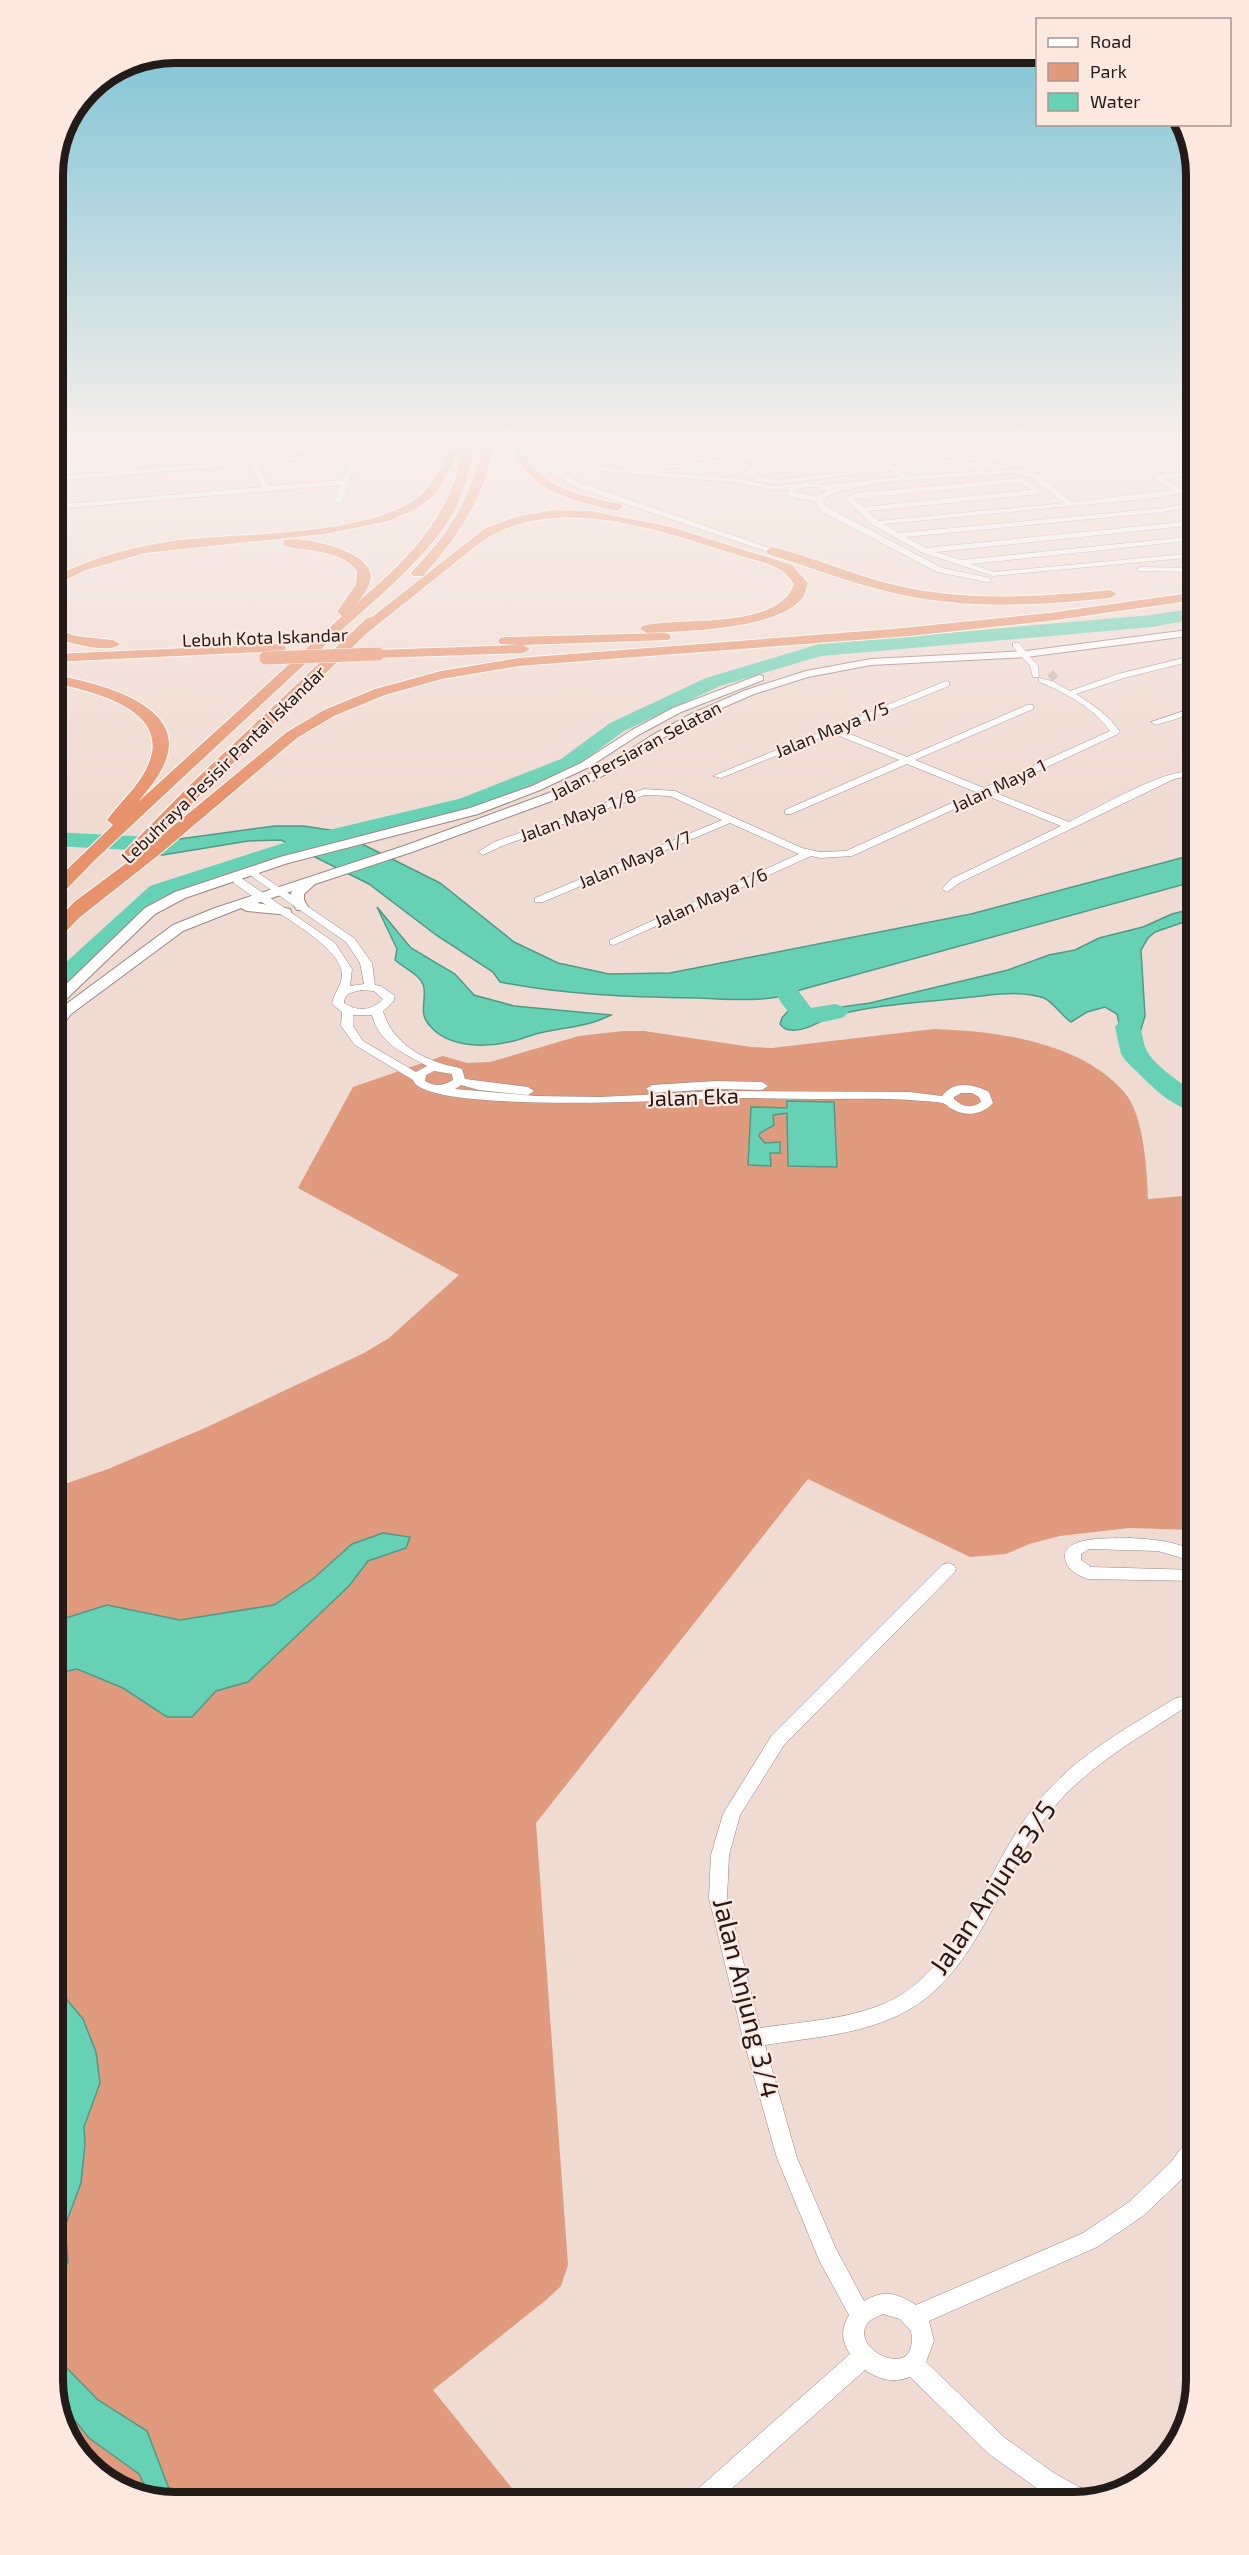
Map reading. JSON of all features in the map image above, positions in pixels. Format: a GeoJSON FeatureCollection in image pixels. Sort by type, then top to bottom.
{"type":"FeatureCollection","features":[{"type":"Feature","properties":{"kind":"highway"},"geometry":{"type":"LineString","coordinates":[[63,577],[91,564]]}},
{"type":"Feature","properties":{"kind":"highway"},"geometry":{"type":"LineString","coordinates":[[63,587],[93,574],[137,564]]}},
{"type":"Feature","properties":{"kind":"highway"},"geometry":{"type":"LineString","coordinates":[[330,633],[364,580],[363,569],[356,564]]}},
{"type":"Feature","properties":{"kind":"highway","name":"Lebuhraya Pesisir Pantai Iskandar"},"geometry":{"type":"LineString","coordinates":[[63,883],[405,564]]}},
{"type":"Feature","properties":{"kind":"highway","name":"Lebuhraya Pesisir Pantai Iskandar"},"geometry":{"type":"LineString","coordinates":[[63,924],[198,786],[363,631],[426,564]]}},
{"type":"Feature","properties":{"kind":"highway"},"geometry":{"type":"LineString","coordinates":[[363,631],[446,564]]}},
{"type":"Feature","properties":{"kind":"highway"},"geometry":{"type":"LineString","coordinates":[[517,640],[711,624],[749,619],[774,612],[793,602],[799,595],[801,583],[787,568],[778,564]]}},
{"type":"Feature","properties":{"kind":"highway"},"geometry":{"type":"LineString","coordinates":[[815,564],[882,586],[912,593],[965,600],[1031,602],[1134,591],[1186,589]]}},
{"type":"Feature","properties":{"kind":"highway","name":"Lebuh Kota Iskandar"},"geometry":{"type":"LineString","coordinates":[[63,666],[266,658],[517,640],[756,633],[962,619],[1186,589]]}},
{"type":"Feature","properties":{"kind":"highway","name":"Lebuh Kota Iskandar"},"geometry":{"type":"LineString","coordinates":[[63,658],[279,648],[382,649],[669,644],[910,632],[1049,617],[1186,598]]}},
{"type":"Feature","properties":{"kind":"highway"},"geometry":{"type":"LineString","coordinates":[[70,916],[154,850],[292,735],[329,713],[380,692],[441,675],[519,662],[910,632]]}},
{"type":"Feature","properties":{"kind":"highway"},"geometry":{"type":"LineString","coordinates":[[63,636],[74,640],[99,643],[228,650]]}},
{"type":"Feature","properties":{"kind":"highway"},"geometry":{"type":"LineString","coordinates":[[63,682],[98,690],[130,703],[152,721],[161,742],[153,770],[88,857]]}},
{"type":"Feature","properties":{"kind":"street"},"geometry":{"type":"LineString","coordinates":[[929,564],[940,570],[986,580],[1013,581],[1133,570],[1186,570]]}},
{"type":"Feature","properties":{"kind":"street"},"geometry":{"type":"LineString","coordinates":[[964,564],[993,574],[1108,564]]}},
{"type":"Feature","properties":{"kind":"street"},"geometry":{"type":"LineString","coordinates":[[1048,564],[1054,569]]}},
{"type":"Feature","properties":{"kind":"street","name":"Jalan Persiaran Selatan"},"geometry":{"type":"LineString","coordinates":[[63,995],[150,911],[180,895],[298,856],[474,811],[536,789],[585,765],[636,732],[677,710],[734,686],[794,667],[866,653],[1016,645],[1186,624]]}},
{"type":"Feature","properties":{"kind":"street","name":"Jalan Persiaran Selatan"},"geometry":{"type":"LineString","coordinates":[[63,1015],[151,946],[178,928],[220,911],[408,849],[553,796],[604,771],[655,738],[695,716],[750,692],[806,674],[872,662],[1026,654],[1186,633]]}},
{"type":"Feature","properties":{"kind":"street"},"geometry":{"type":"LineString","coordinates":[[1016,645],[1026,654],[1038,674]]}},
{"type":"Feature","properties":{"kind":"street"},"geometry":{"type":"LineString","coordinates":[[1069,694],[1121,676],[1186,661]]}},
{"type":"Feature","properties":{"kind":"street","name":"Jalan Maya 1"},"geometry":{"type":"LineString","coordinates":[[1038,674],[1053,678]]}},
{"type":"Feature","properties":{"kind":"street","name":"Jalan Maya 1"},"geometry":{"type":"LineString","coordinates":[[808,854],[834,855],[859,851],[1114,732],[1109,723],[1069,694],[1053,678],[1038,674]]}},
{"type":"Feature","properties":{"kind":"street","name":"Jalan Maya 1/5"},"geometry":{"type":"LineString","coordinates":[[718,776],[946,684]]}},
{"type":"Feature","properties":{"kind":"street"},"geometry":{"type":"LineString","coordinates":[[788,812],[1030,707]]}},
{"type":"Feature","properties":{"kind":"street"},"geometry":{"type":"LineString","coordinates":[[1156,722],[1186,713]]}},
{"type":"Feature","properties":{"kind":"street"},"geometry":{"type":"LineString","coordinates":[[832,730],[1069,825]]}},
{"type":"Feature","properties":{"kind":"street"},"geometry":{"type":"LineString","coordinates":[[947,889],[955,881],[1069,825],[1171,777],[1186,774]]}},
{"type":"Feature","properties":{"kind":"street","name":"Jalan Maya 1/8"},"geometry":{"type":"LineString","coordinates":[[483,852],[509,840],[644,792],[653,791],[672,793],[808,854]]}},
{"type":"Feature","properties":{"kind":"street","name":"Jalan Maya 1/7"},"geometry":{"type":"LineString","coordinates":[[539,900],[730,820]]}},
{"type":"Feature","properties":{"kind":"street","name":"Jalan Maya 1/6"},"geometry":{"type":"LineString","coordinates":[[614,942],[808,854]]}},
{"type":"Feature","properties":{"kind":"street"},"geometry":{"type":"LineString","coordinates":[[251,871],[350,940],[359,951],[370,973],[370,987]]}},
{"type":"Feature","properties":{"kind":"street"},"geometry":{"type":"LineString","coordinates":[[233,877],[331,945],[340,955],[349,975],[347,984],[339,996]]}},
{"type":"Feature","properties":{"kind":"street"},"geometry":{"type":"LineString","coordinates":[[302,907],[296,895],[312,881]]}},
{"type":"Feature","properties":{"kind":"street"},"geometry":{"type":"LineString","coordinates":[[220,911],[252,907],[285,912]]}},
{"type":"Feature","properties":{"kind":"street"},"geometry":{"type":"LineString","coordinates":[[121,941],[151,946]]}},
{"type":"Feature","properties":{"kind":"street"},"geometry":{"type":"LineString","coordinates":[[339,996],[352,988],[370,987],[383,990],[389,996],[387,1004],[377,1010],[348,1011]]}},
{"type":"Feature","properties":{"kind":"street","name":"Jalan Eka"},"geometry":{"type":"LineString","coordinates":[[339,996],[338,1004],[348,1011],[347,1026],[359,1043],[418,1078],[423,1086],[439,1089],[500,1098],[600,1101],[721,1095],[950,1095],[716,1085],[563,1093],[479,1086],[459,1081],[458,1072],[446,1067],[438,1067],[391,1040],[383,1032],[377,1010]]}},
{"type":"Feature","properties":{"kind":"street"},"geometry":{"type":"LineString","coordinates":[[418,1078],[424,1071],[438,1067]]}},
{"type":"Feature","properties":{"kind":"street"},"geometry":{"type":"LineString","coordinates":[[439,1089],[448,1088],[459,1081]]}},
{"type":"Feature","properties":{"kind":"street"},"geometry":{"type":"LineString","coordinates":[[1186,1553],[1168,1547],[1087,1544],[1078,1547],[1073,1552],[1072,1559],[1075,1565],[1088,1573],[1186,1576]]}},
{"type":"Feature","properties":{"kind":"street","name":"Jalan Anjung 3/4"},"geometry":{"type":"LineString","coordinates":[[860,2314],[828,2255],[787,2158],[753,2038],[718,1898],[720,1855],[732,1814],[778,1740],[948,1569]]}},
{"type":"Feature","properties":{"kind":"street","name":"Jalan Anjung 3/5"},"geometry":{"type":"LineString","coordinates":[[753,2038],[870,2018],[902,2005],[932,1981],[955,1955],[1003,1866],[1030,1824],[1056,1793],[1092,1759],[1180,1703]]}},
{"type":"Feature","properties":{"kind":"street"},"geometry":{"type":"LineString","coordinates":[[915,2316],[1090,2240],[1136,2210],[1186,2159]]}},
{"type":"Feature","properties":{"kind":"street"},"geometry":{"type":"LineString","coordinates":[[893,2303],[905,2308],[915,2316],[921,2328],[923,2341],[920,2354],[912,2364],[903,2369],[881,2369],[863,2357],[856,2347],[854,2335],[855,2324],[860,2314],[875,2305],[893,2303]]}},
{"type":"Feature","properties":{"kind":"street"},"geometry":{"type":"LineString","coordinates":[[711,2492],[863,2357]]}},
{"type":"Feature","properties":{"kind":"street"},"geometry":{"type":"LineString","coordinates":[[912,2364],[997,2446],[1046,2481],[1066,2492]]}},
{"type":"Feature","properties":{"kind":"green space"},"geometry":{"type":"Polygon","coordinates":[[[934,1029],[984,1033],[1037,1043],[1062,1051],[1086,1062],[1107,1076],[1125,1093],[1140,1129],[1147,1173],[1148,1199],[1186,1196],[1186,1530],[1129,1528],[1060,1536],[1029,1544],[1006,1554],[970,1557],[808,1479],[536,1823],[568,2265],[561,2286],[546,2300],[433,2390],[515,2492],[168,2492],[132,2483],[107,2469],[86,2448],[69,2416],[63,2387],[63,1485],[108,1469],[205,1428],[364,1353],[389,1338],[459,1275],[298,1188],[353,1087],[443,1056],[467,1063],[490,1062],[579,1036],[623,1031],[644,1031],[772,1048],[934,1029]]]}},
{"type":"Feature","properties":{"kind":"water"},"geometry":{"type":"Polygon","coordinates":[[[275,826],[304,826],[336,831],[440,883],[514,942],[558,963],[609,974],[670,973],[971,914],[1186,857],[1186,884],[775,997],[736,1000],[598,995],[500,982],[493,972],[436,935],[369,884],[281,840],[248,841],[163,855],[155,854],[172,840],[275,826]]]}},
{"type":"Feature","properties":{"kind":"water"},"geometry":{"type":"Polygon","coordinates":[[[377,907],[411,948],[455,974],[474,995],[514,1006],[611,1015],[587,1024],[499,1044],[467,1044],[447,1039],[438,1034],[427,1022],[424,1013],[423,983],[395,960],[397,949],[377,907]]]}},
{"type":"Feature","properties":{"kind":"water"},"geometry":{"type":"Polygon","coordinates":[[[1186,910],[1186,921],[1155,932],[1148,938],[1141,950],[1145,1016],[1138,1039],[1144,1063],[1125,1051],[1117,1014],[1105,1007],[1087,1012],[1071,1022],[1044,998],[1026,994],[998,994],[867,1009],[834,1016],[807,1028],[796,1030],[783,1028],[780,1024],[789,1010],[804,1008],[813,1011],[870,1003],[1008,970],[1049,955],[1075,950],[1099,938],[1143,927],[1186,910]]]}},
{"type":"Feature","properties":{"kind":"water"},"geometry":{"type":"Polygon","coordinates":[[[787,1101],[834,1102],[837,1167],[788,1166],[787,1113],[773,1115],[774,1125],[760,1133],[759,1136],[765,1143],[780,1142],[780,1153],[770,1153],[771,1166],[748,1165],[751,1107],[787,1108],[787,1101]]]}},
{"type":"Feature","properties":{"kind":"water"},"geometry":{"type":"Polygon","coordinates":[[[383,1533],[410,1537],[406,1548],[368,1561],[349,1586],[248,1682],[216,1691],[192,1717],[167,1717],[123,1688],[77,1669],[63,1672],[63,1619],[107,1605],[180,1620],[274,1605],[314,1578],[352,1544],[383,1533]]]}},
{"type":"Feature","properties":{"kind":"water"},"geometry":{"type":"Polygon","coordinates":[[[63,1995],[83,2019],[96,2052],[100,2083],[84,2127],[85,2144],[81,2183],[65,2226],[68,2262],[63,2270],[63,1995]]]}},
{"type":"Feature","properties":{"kind":"water"},"geometry":{"type":"Polygon","coordinates":[[[63,2363],[98,2400],[147,2431],[170,2492],[146,2488],[139,2474],[89,2438],[68,2412],[63,2387],[63,2363]]]}},
{"type":"Feature","properties":{"kind":"waterway"},"geometry":{"type":"LineString","coordinates":[[63,978],[158,891],[316,840],[466,804],[568,763],[617,727],[713,682],[819,650],[1152,621],[1186,616]]}},
{"type":"Feature","properties":{"kind":"waterway"},"geometry":{"type":"LineString","coordinates":[[63,840],[172,845]]}},
{"type":"Feature","properties":{"kind":"waterway"},"geometry":{"type":"LineString","coordinates":[[774,975],[804,1017],[835,1012]]}},
{"type":"Feature","properties":{"kind":"waterway"},"geometry":{"type":"LineString","coordinates":[[1128,1027],[1134,1054],[1171,1089],[1186,1098]]}},
{"type":"Feature","properties":{"kind":"tunnel"},"geometry":{"type":"LineString","coordinates":[[1050,673],[1056,679]]}}]}
